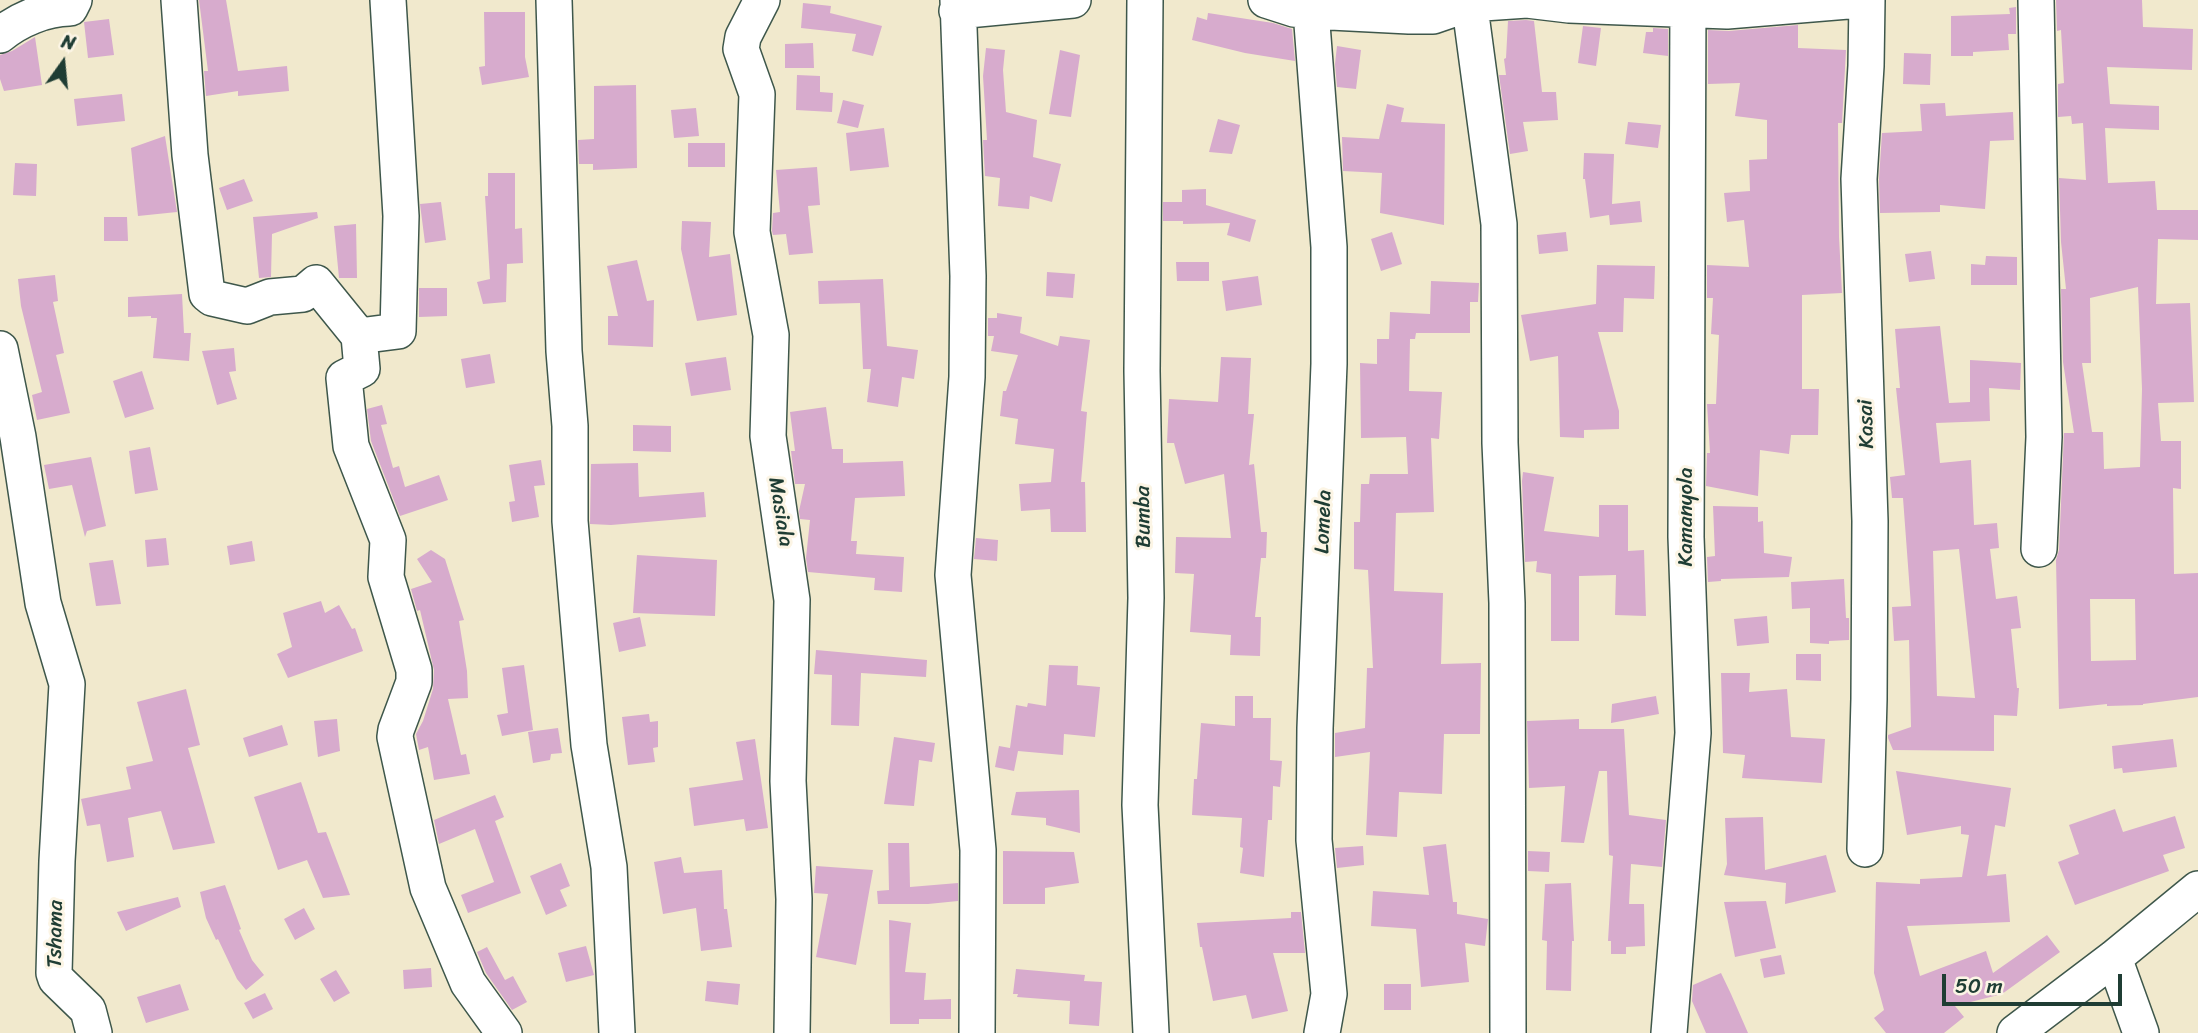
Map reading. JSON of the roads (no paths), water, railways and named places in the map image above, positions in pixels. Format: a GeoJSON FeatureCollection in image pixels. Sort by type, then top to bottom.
{"type":"FeatureCollection","features":[{"type":"Feature","properties":{"kind":"street"},"geometry":{"type":"LineString","coordinates":[[0,35],[11,26],[56,8],[70,8],[74,0]]}},
{"type":"Feature","properties":{"kind":"street"},"geometry":{"type":"LineString","coordinates":[[179,0],[190,155],[207,294],[212,298],[247,306],[270,297],[306,293],[316,283],[359,336],[362,369],[344,379],[351,446],[388,540],[386,577],[415,677],[396,730],[401,763],[428,888],[468,984],[504,1033]]}},
{"type":"Feature","properties":{"kind":"street"},"geometry":{"type":"LineString","coordinates":[[359,336],[398,331],[401,216],[388,0]]}},
{"type":"Feature","properties":{"kind":"street"},"geometry":{"type":"LineString","coordinates":[[554,0],[564,351],[570,426],[570,521],[589,745],[609,867],[617,1033]]}},
{"type":"Feature","properties":{"kind":"street","name":"Masiala"},"geometry":{"type":"LineString","coordinates":[[762,0],[743,37],[741,49],[757,94],[752,232],[771,335],[768,436],[792,600],[788,776],[794,899],[792,1033]]}},
{"type":"Feature","properties":{"kind":"street"},"geometry":{"type":"LineString","coordinates":[[977,1033],[978,850],[953,575],[967,377],[968,276],[957,5],[1073,0]]}},
{"type":"Feature","properties":{"kind":"street","name":"Bumba"},"geometry":{"type":"LineString","coordinates":[[1145,0],[1142,371],[1146,597],[1140,805],[1151,1033]]}},
{"type":"Feature","properties":{"kind":"street"},"geometry":{"type":"LineString","coordinates":[[1292,5],[1433,16],[1468,2],[1527,0],[1569,5],[1688,5],[1727,11],[1860,0]]}},
{"type":"Feature","properties":{"kind":"street","name":"Kasai"},"geometry":{"type":"LineString","coordinates":[[1865,849],[1870,521],[1859,179],[1867,0]]}},
{"type":"Feature","properties":{"kind":"street"},"geometry":{"type":"LineString","coordinates":[[2036,0],[2044,437],[2039,549]]}},
{"type":"Feature","properties":{"kind":"street"},"geometry":{"type":"LineString","coordinates":[[1468,2],[1499,224],[1500,443],[1507,603],[1508,1033]]}},
{"type":"Feature","properties":{"kind":"street","name":"Lomela"},"geometry":{"type":"LineString","coordinates":[[1292,5],[1329,247],[1329,364],[1315,728],[1314,840],[1329,994],[1322,1033]]}},
{"type":"Feature","properties":{"kind":"street","name":"Kamanyola"},"geometry":{"type":"LineString","coordinates":[[1669,1033],[1693,733],[1686,537],[1688,5]]}},
{"type":"Feature","properties":{"kind":"street","name":"Tshama"},"geometry":{"type":"LineString","coordinates":[[0,349],[18,437],[43,603],[67,684],[54,973],[56,979],[88,1010],[94,1033]]}},
{"type":"Feature","properties":{"kind":"street"},"geometry":{"type":"LineString","coordinates":[[2015,1033],[2114,958],[2198,889]]}},
{"type":"Feature","properties":{"kind":"street"},"geometry":{"type":"LineString","coordinates":[[2114,958],[2141,1033]]}}]}
